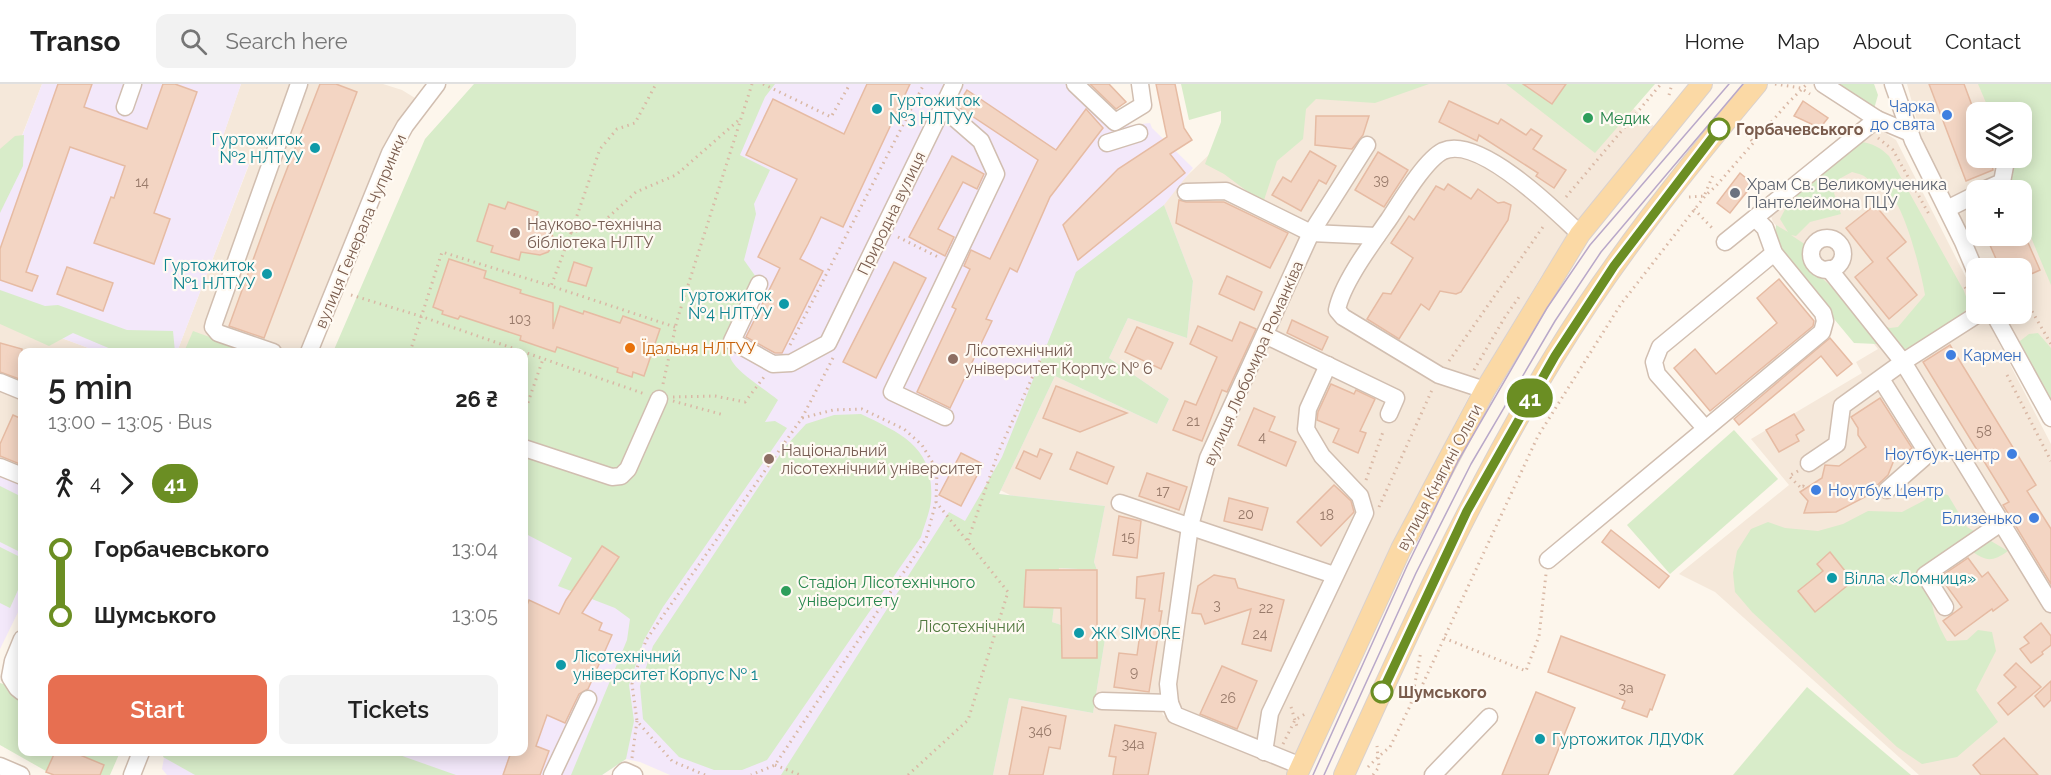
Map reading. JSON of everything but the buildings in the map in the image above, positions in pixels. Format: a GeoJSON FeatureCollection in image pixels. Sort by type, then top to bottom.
{"type":"FeatureCollection","features":[{"type":"Feature","properties":{"kind":"main road","name":"вулиця Княгині Ольги"},"geometry":{"type":"LineString","coordinates":[[1299,771],[1401,549],[1485,390],[1580,234],[1702,84]]}},
{"type":"Feature","properties":{"kind":"main road"},"geometry":{"type":"LineString","coordinates":[[1344,775],[1467,511],[1555,356],[1614,266],[1716,133],[1757,84]]}},
{"type":"Feature","properties":{"kind":"street"},"geometry":{"type":"LineString","coordinates":[[125,107],[133,84]]}},
{"type":"Feature","properties":{"kind":"street"},"geometry":{"type":"LineString","coordinates":[[261,348],[218,333],[215,331],[214,324],[299,84]]}},
{"type":"Feature","properties":{"kind":"street","name":"вулиця Генерала Чупринки"},"geometry":{"type":"LineString","coordinates":[[311,348],[390,153],[405,126],[437,84]]}},
{"type":"Feature","properties":{"kind":"street","name":"Природна вулиця"},"geometry":{"type":"LineString","coordinates":[[828,343],[954,84]]}},
{"type":"Feature","properties":{"kind":"street"},"geometry":{"type":"LineString","coordinates":[[1075,84],[1115,122],[1143,105],[1140,84]]}},
{"type":"Feature","properties":{"kind":"street"},"geometry":{"type":"LineString","coordinates":[[1823,84],[1871,123],[1910,133]]}},
{"type":"Feature","properties":{"kind":"street"},"geometry":{"type":"LineString","coordinates":[[1893,84],[1910,133],[1970,258]]}},
{"type":"Feature","properties":{"kind":"street"},"geometry":{"type":"LineString","coordinates":[[942,107],[981,141],[996,174],[892,392],[945,417]]}},
{"type":"Feature","properties":{"kind":"street"},"geometry":{"type":"LineString","coordinates":[[1725,242],[1871,123]]}},
{"type":"Feature","properties":{"kind":"street"},"geometry":{"type":"LineString","coordinates":[[1107,143],[1139,133]]}},
{"type":"Feature","properties":{"kind":"street","name":"вулиця Любомира Романківа"},"geometry":{"type":"LineString","coordinates":[[1170,703],[1168,684],[1190,526],[1208,458],[1311,233],[1367,145]]}},
{"type":"Feature","properties":{"kind":"street"},"geometry":{"type":"LineString","coordinates":[[1485,390],[1439,375],[1343,317],[1337,310],[1339,297],[1377,236],[1426,165],[1444,151],[1462,149],[1481,154],[1518,180],[1580,234]]}},
{"type":"Feature","properties":{"kind":"street"},"geometry":{"type":"LineString","coordinates":[[1186,192],[1226,191],[1311,233],[1377,236]]}},
{"type":"Feature","properties":{"kind":"street"},"geometry":{"type":"LineString","coordinates":[[1947,209],[1966,200]]}},
{"type":"Feature","properties":{"kind":"street"},"geometry":{"type":"LineString","coordinates":[[1548,560],[1822,332],[1825,321],[1823,313],[1773,253],[1764,228],[1755,218]]}},
{"type":"Feature","properties":{"kind":"street"},"geometry":{"type":"LineString","coordinates":[[1705,428],[1657,374],[1654,362],[1660,347],[1773,253]]}},
{"type":"Feature","properties":{"kind":"street"},"geometry":{"type":"LineString","coordinates":[[1829,269],[1904,362],[2051,604]]}},
{"type":"Feature","properties":{"kind":"street"},"geometry":{"type":"LineString","coordinates":[[759,284],[732,341],[773,364],[791,363],[828,343]]}},
{"type":"Feature","properties":{"kind":"street"},"geometry":{"type":"LineString","coordinates":[[1804,467],[1838,444],[1842,406],[1966,322]]}},
{"type":"Feature","properties":{"kind":"street"},"geometry":{"type":"LineString","coordinates":[[1999,324],[2051,418]]}},
{"type":"Feature","properties":{"kind":"street"},"geometry":{"type":"LineString","coordinates":[[1265,335],[1396,398],[1389,414]]}},
{"type":"Feature","properties":{"kind":"street"},"geometry":{"type":"LineString","coordinates":[[1264,752],[1270,712],[1365,513],[1360,496],[1322,456],[1306,429],[1308,409],[1328,365]]}},
{"type":"Feature","properties":{"kind":"street"},"geometry":{"type":"LineString","coordinates":[[1881,379],[1928,454]]}},
{"type":"Feature","properties":{"kind":"street"},"geometry":{"type":"LineString","coordinates":[[0,382],[18,389]]}},
{"type":"Feature","properties":{"kind":"street"},"geometry":{"type":"LineString","coordinates":[[528,449],[612,477],[621,476],[628,469],[659,399]]}},
{"type":"Feature","properties":{"kind":"street"},"geometry":{"type":"LineString","coordinates":[[1887,490],[1928,454],[1951,441]]}},
{"type":"Feature","properties":{"kind":"street"},"geometry":{"type":"LineString","coordinates":[[0,466],[18,474]]}},
{"type":"Feature","properties":{"kind":"street"},"geometry":{"type":"LineString","coordinates":[[1120,503],[1334,575]]}},
{"type":"Feature","properties":{"kind":"street"},"geometry":{"type":"LineString","coordinates":[[1945,607],[1925,575],[2001,523]]}},
{"type":"Feature","properties":{"kind":"street"},"geometry":{"type":"LineString","coordinates":[[18,649],[10,677],[18,689]]}},
{"type":"Feature","properties":{"kind":"street"},"geometry":{"type":"LineString","coordinates":[[552,775],[588,699]]}},
{"type":"Feature","properties":{"kind":"street"},"geometry":{"type":"LineString","coordinates":[[1102,700],[1170,703],[1174,715],[1264,752],[1299,771]]}},
{"type":"Feature","properties":{"kind":"street"},"geometry":{"type":"LineString","coordinates":[[1433,775],[1489,717]]}},
{"type":"Feature","properties":{"kind":"street"},"geometry":{"type":"LineString","coordinates":[[134,775],[140,756]]}},
{"type":"Feature","properties":{"kind":"street"},"geometry":{"type":"LineString","coordinates":[[0,767],[21,775]]}},
{"type":"Feature","properties":{"kind":"path"},"geometry":{"type":"LineString","coordinates":[[551,286],[600,149],[617,129],[635,123],[656,84]]}},
{"type":"Feature","properties":{"kind":"path"},"geometry":{"type":"LineString","coordinates":[[659,399],[675,327],[752,84]]}},
{"type":"Feature","properties":{"kind":"path"},"geometry":{"type":"LineString","coordinates":[[763,84],[831,117],[850,84]]}},
{"type":"Feature","properties":{"kind":"path"},"geometry":{"type":"LineString","coordinates":[[528,354],[659,399],[715,396],[745,402],[773,364],[783,358],[924,84]]}},
{"type":"Feature","properties":{"kind":"path"},"geometry":{"type":"LineString","coordinates":[[1795,84],[1801,88]]}},
{"type":"Feature","properties":{"kind":"path"},"geometry":{"type":"LineString","coordinates":[[1396,699],[1420,690],[1538,436],[1621,304],[1694,209],[1807,84]]}},
{"type":"Feature","properties":{"kind":"path"},"geometry":{"type":"LineString","coordinates":[[571,233],[602,223],[636,192],[676,175],[741,118]]}},
{"type":"Feature","properties":{"kind":"path"},"geometry":{"type":"LineString","coordinates":[[1871,123],[1893,150],[1930,216]]}},
{"type":"Feature","properties":{"kind":"path"},"geometry":{"type":"LineString","coordinates":[[1747,135],[1754,143]]}},
{"type":"Feature","properties":{"kind":"path"},"geometry":{"type":"LineString","coordinates":[[1705,196],[1714,173]]}},
{"type":"Feature","properties":{"kind":"path"},"geometry":{"type":"LineString","coordinates":[[1683,197],[1705,196]]}},
{"type":"Feature","properties":{"kind":"path"},"geometry":{"type":"LineString","coordinates":[[1694,209],[1713,228]]}},
{"type":"Feature","properties":{"kind":"path"},"geometry":{"type":"LineString","coordinates":[[883,229],[953,265]]}},
{"type":"Feature","properties":{"kind":"path"},"geometry":{"type":"LineString","coordinates":[[411,348],[442,252],[675,327]]}},
{"type":"Feature","properties":{"kind":"path"},"geometry":{"type":"LineString","coordinates":[[351,295],[420,316],[510,348]]}},
{"type":"Feature","properties":{"kind":"path"},"geometry":{"type":"LineString","coordinates":[[2032,312],[2051,344]]}},
{"type":"Feature","properties":{"kind":"path"},"geometry":{"type":"LineString","coordinates":[[628,775],[637,721],[632,684],[646,640],[802,418],[834,356],[828,343]]}},
{"type":"Feature","properties":{"kind":"path"},"geometry":{"type":"LineString","coordinates":[[968,540],[998,453],[1047,345]]}},
{"type":"Feature","properties":{"kind":"path"},"geometry":{"type":"LineString","coordinates":[[528,402],[543,359]]}},
{"type":"Feature","properties":{"kind":"path"},"geometry":{"type":"LineString","coordinates":[[2007,375],[2051,461]]}},
{"type":"Feature","properties":{"kind":"path"},"geometry":{"type":"LineString","coordinates":[[686,403],[724,416]]}},
{"type":"Feature","properties":{"kind":"path"},"geometry":{"type":"LineString","coordinates":[[751,775],[775,765],[926,539],[936,502],[937,470],[922,445],[904,429],[862,409],[833,410],[802,418]]}},
{"type":"Feature","properties":{"kind":"path"},"geometry":{"type":"LineString","coordinates":[[1360,496],[1389,414]]}},
{"type":"Feature","properties":{"kind":"path"},"geometry":{"type":"LineString","coordinates":[[1804,467],[1789,476],[1801,488],[1803,486],[1806,488]]}},
{"type":"Feature","properties":{"kind":"path"},"geometry":{"type":"LineString","coordinates":[[908,775],[968,720],[1008,592],[936,502]]}},
{"type":"Feature","properties":{"kind":"path"},"geometry":{"type":"LineString","coordinates":[[1444,638],[1526,671],[1539,636],[1548,560]]}},
{"type":"Feature","properties":{"kind":"path"},"geometry":{"type":"LineString","coordinates":[[1379,767],[1371,764],[1390,747],[1411,704],[1422,644]]}},
{"type":"Feature","properties":{"kind":"path"},"geometry":{"type":"LineString","coordinates":[[1289,702],[1299,734],[1289,730]]}},
{"type":"Feature","properties":{"kind":"path"},"geometry":{"type":"LineString","coordinates":[[637,721],[672,761],[705,775]]}},
{"type":"Feature","properties":{"kind":"path"},"geometry":{"type":"LineString","coordinates":[[1373,775],[1379,767],[1377,742]]}},
{"type":"Feature","properties":{"kind":"path"},"geometry":{"type":"LineString","coordinates":[[775,765],[800,775]]}},
{"type":"Feature","properties":{"kind":"shaded area"},"geometry":{"type":"Polygon","coordinates":[[[0,84],[42,84],[0,192],[0,84]]]}},
{"type":"Feature","properties":{"kind":"shaded area"},"geometry":{"type":"Polygon","coordinates":[[[42,84],[241,84],[218,151],[249,164],[179,348],[88,348],[0,315],[0,194],[42,84]]]}},
{"type":"Feature","properties":{"kind":"shaded area"},"geometry":{"type":"Polygon","coordinates":[[[241,84],[383,84],[402,90],[415,98],[385,150],[304,348],[179,348],[249,165],[218,151],[241,84]]]}},
{"type":"Feature","properties":{"kind":"shaded area","name":"Національний лісотехнічний університет"},"geometry":{"type":"Polygon","coordinates":[[[474,84],[1065,84],[1115,127],[1150,123],[1152,128],[1193,168],[1164,205],[1193,281],[1187,338],[1128,318],[1109,358],[1169,399],[1157,424],[1055,376],[999,494],[1105,506],[1094,562],[1097,570],[1059,568],[1052,622],[1105,639],[1093,713],[1009,698],[993,775],[670,775],[640,762],[626,759],[602,775],[167,775],[162,769],[164,756],[528,756],[528,348],[335,348],[474,84]]]}},
{"type":"Feature","properties":{"kind":"shaded area"},"geometry":{"type":"Polygon","coordinates":[[[1278,84],[1606,84],[1657,129],[1542,275],[1470,394],[1389,552],[1297,756],[1157,697],[1163,715],[1289,771],[1287,775],[960,775],[1014,497],[992,486],[1085,274],[1218,146],[1278,84]]]}},
{"type":"Feature","properties":{"kind":"shaded area"},"geometry":{"type":"Polygon","coordinates":[[[1907,84],[2033,84],[2051,112],[2051,403],[2007,324],[2032,324],[2032,258],[1975,258],[1970,246],[2032,246],[2032,180],[1966,180],[1966,238],[1925,150],[1907,84]]]}},
{"type":"Feature","properties":{"kind":"shaded area"},"geometry":{"type":"Polygon","coordinates":[[[1865,120],[1896,140],[1966,277],[1966,324],[1989,324],[2051,444],[2051,775],[1919,775],[1715,592],[1679,574],[1789,485],[1751,439],[1862,373],[1856,362],[1878,349],[1773,222],[1766,201],[1865,120]]]}},
{"type":"Feature","properties":{"kind":"shaded area"},"geometry":{"type":"Polygon","coordinates":[[[0,315],[88,348],[18,348],[18,484],[0,476],[0,315]]]}},
{"type":"Feature","properties":{"kind":"shaded area"},"geometry":{"type":"Polygon","coordinates":[[[0,476],[18,484],[18,612],[0,649],[0,476]]]}},
{"type":"Feature","properties":{"kind":"green space"},"geometry":{"type":"Polygon","coordinates":[[[474,84],[775,84],[765,97],[740,155],[770,170],[754,204],[756,214],[744,260],[756,277],[739,308],[728,344],[729,355],[734,364],[778,400],[765,422],[775,421],[787,428],[663,607],[644,640],[629,685],[634,721],[626,759],[602,775],[571,775],[627,640],[630,619],[615,608],[558,586],[572,558],[528,535],[528,348],[335,348],[425,139],[474,84]]]}},
{"type":"Feature","properties":{"kind":"green space"},"geometry":{"type":"Polygon","coordinates":[[[1181,84],[1429,84],[1375,103],[1316,99],[1306,109],[1303,139],[1277,161],[1263,203],[1224,174],[1205,164],[1221,122],[1221,111],[1189,120],[1181,84]]]}},
{"type":"Feature","properties":{"kind":"green space","name":"Медик"},"geometry":{"type":"Polygon","coordinates":[[[1506,84],[1655,84],[1595,153],[1506,84]]]}},
{"type":"Feature","properties":{"kind":"green space"},"geometry":{"type":"Polygon","coordinates":[[[1837,84],[1874,84],[1878,95],[1874,109],[1837,84]]]}},
{"type":"Feature","properties":{"kind":"green space"},"geometry":{"type":"Polygon","coordinates":[[[1978,84],[2051,84],[2051,285],[2032,240],[2032,180],[2010,180],[2012,168],[2032,168],[2032,102],[1986,102],[1978,84]]]}},
{"type":"Feature","properties":{"kind":"green space"},"geometry":{"type":"Polygon","coordinates":[[[24,135],[23,166],[0,213],[0,149],[15,136],[24,135]]]}},
{"type":"Feature","properties":{"kind":"green space"},"geometry":{"type":"Polygon","coordinates":[[[1861,142],[1873,145],[1889,156],[1964,291],[1966,309],[1954,323],[1898,353],[1877,344],[1854,343],[1785,260],[1775,240],[1776,225],[1788,232],[1780,219],[1794,192],[1861,142]],[[1852,172],[1839,179],[1834,193],[1841,214],[1810,222],[1796,236],[1791,235],[1806,245],[1823,279],[1868,321],[1890,328],[1898,327],[1925,295],[1917,258],[1896,202],[1865,177],[1852,172]]]}},
{"type":"Feature","properties":{"kind":"green space","name":"Лісотехнічний"},"geometry":{"type":"Polygon","coordinates":[[[1164,205],[1193,281],[1187,338],[1128,318],[1109,358],[1169,399],[1157,424],[1055,376],[999,494],[1105,506],[1094,562],[1097,570],[1059,568],[1052,622],[1105,639],[1093,713],[1009,698],[993,775],[781,775],[949,512],[965,521],[1002,457],[1076,272],[1164,205]]]}},
{"type":"Feature","properties":{"kind":"green space"},"geometry":{"type":"Polygon","coordinates":[[[0,290],[45,306],[58,305],[127,330],[173,331],[175,348],[109,348],[73,333],[49,346],[0,324],[0,290]]]}},
{"type":"Feature","properties":{"kind":"green space"},"geometry":{"type":"Polygon","coordinates":[[[193,331],[240,348],[186,348],[193,331]]]}},
{"type":"Feature","properties":{"kind":"green space"},"geometry":{"type":"Polygon","coordinates":[[[2038,333],[2051,348],[2051,407],[2020,347],[2020,341],[2029,334],[2038,333]]]}},
{"type":"Feature","properties":{"kind":"green space","name":"Стадіон Лісотехнічного університету"},"geometry":{"type":"Polygon","coordinates":[[[861,414],[902,436],[913,445],[928,467],[931,501],[921,537],[767,760],[742,770],[714,770],[679,757],[643,719],[640,686],[653,646],[785,447],[806,424],[834,415],[861,414]]]}},
{"type":"Feature","properties":{"kind":"green space"},"geometry":{"type":"Polygon","coordinates":[[[1734,430],[1778,479],[1670,574],[1627,525],[1734,430]]]}},
{"type":"Feature","properties":{"kind":"green space"},"geometry":{"type":"Polygon","coordinates":[[[0,486],[18,495],[18,551],[0,542],[0,486]]]}},
{"type":"Feature","properties":{"kind":"green space"},"geometry":{"type":"Polygon","coordinates":[[[1932,492],[1948,495],[1967,527],[2008,551],[1989,559],[1970,550],[1935,562],[1932,603],[1936,620],[1947,641],[1967,640],[1978,630],[1992,632],[1996,651],[1976,690],[1998,722],[1957,757],[1922,764],[1897,747],[1752,612],[1735,592],[1733,573],[1737,551],[1751,529],[1768,522],[1785,528],[1818,531],[1843,524],[1868,511],[1902,512],[1925,500],[1932,492]]]}},
{"type":"Feature","properties":{"kind":"green space"},"geometry":{"type":"Polygon","coordinates":[[[0,547],[18,556],[18,590],[10,608],[0,603],[0,547]]]}},
{"type":"Feature","properties":{"kind":"green space"},"geometry":{"type":"Polygon","coordinates":[[[0,683],[18,688],[18,755],[0,745],[0,683]]]}},
{"type":"Feature","properties":{"kind":"green space"},"geometry":{"type":"Polygon","coordinates":[[[1807,687],[1911,775],[1733,775],[1807,687]]]}},
{"type":"Feature","properties":{"kind":"green space"},"geometry":{"type":"Polygon","coordinates":[[[19,756],[118,756],[110,775],[53,775],[19,756]]]}},
{"type":"Feature","properties":{"kind":"green space"},"geometry":{"type":"Polygon","coordinates":[[[402,756],[456,775],[195,775],[163,757],[402,756]]]}},
{"type":"Feature","properties":{"kind":"tram line"},"geometry":{"type":"LineString","coordinates":[[1313,775],[1407,566],[1458,461],[1547,308],[1590,245],[1729,84]]}},
{"type":"Feature","properties":{"kind":"tram line"},"geometry":{"type":"LineString","coordinates":[[1324,775],[1416,573],[1471,464],[1555,321],[1601,252],[1743,84]]}},
{"type":"Feature","properties":{"kind":"bus line","name":"41"},"geometry":{"type":"LineString","coordinates":[[1382,692],[1467,511],[1509,433],[1555,356],[1614,266],[1719,129]]}},
{"type":"Feature","properties":{"kind":"place","name":"Гуртожиток №3 НЛТУУ"},"geometry":{"type":"Point","coordinates":[877,109]}},
{"type":"Feature","properties":{"kind":"place","name":"Чарка до свята"},"geometry":{"type":"Point","coordinates":[1947,115]}},
{"type":"Feature","properties":{"kind":"place","name":"Медик"},"geometry":{"type":"Point","coordinates":[1588,118]}},
{"type":"Feature","properties":{"kind":"place","name":"Горбачевського"},"geometry":{"type":"Point","coordinates":[1719,129]}},
{"type":"Feature","properties":{"kind":"place","name":"Гуртожиток №2 НЛТУУ"},"geometry":{"type":"Point","coordinates":[315,148]}},
{"type":"Feature","properties":{"kind":"place","name":"Храм Св. Великомученика Пантелеймона ПЦУ"},"geometry":{"type":"Point","coordinates":[1735,193]}},
{"type":"Feature","properties":{"kind":"place","name":"Науково-технічна бібліотека НЛТУ"},"geometry":{"type":"Point","coordinates":[515,233]}},
{"type":"Feature","properties":{"kind":"place","name":"Гуртожиток №1 НЛТУУ"},"geometry":{"type":"Point","coordinates":[267,274]}},
{"type":"Feature","properties":{"kind":"place","name":"Гуртожиток №4 НЛТУУ"},"geometry":{"type":"Point","coordinates":[784,304]}},
{"type":"Feature","properties":{"kind":"place","name":"Їдальня НЛТУУ"},"geometry":{"type":"Point","coordinates":[630,348]}},
{"type":"Feature","properties":{"kind":"place","name":"Кармен"},"geometry":{"type":"Point","coordinates":[1951,355]}},
{"type":"Feature","properties":{"kind":"place","name":"Лісотехнічний університет Корпус № 6"},"geometry":{"type":"Point","coordinates":[953,359]}},
{"type":"Feature","properties":{"kind":"place","name":"Ноутбук-центр"},"geometry":{"type":"Point","coordinates":[2012,454]}},
{"type":"Feature","properties":{"kind":"place","name":"Національний лісотехнічний університет"},"geometry":{"type":"Point","coordinates":[769,459]}},
{"type":"Feature","properties":{"kind":"place","name":"Ноутбук Центр"},"geometry":{"type":"Point","coordinates":[1816,490]}},
{"type":"Feature","properties":{"kind":"place","name":"Близенько"},"geometry":{"type":"Point","coordinates":[2034,518]}},
{"type":"Feature","properties":{"kind":"place","name":"Вілла «Ломниця»"},"geometry":{"type":"Point","coordinates":[1832,578]}},
{"type":"Feature","properties":{"kind":"place","name":"Стадіон Лісотехнічного університету"},"geometry":{"type":"Point","coordinates":[786,591]}},
{"type":"Feature","properties":{"kind":"place","name":"ЖК SIMORE"},"geometry":{"type":"Point","coordinates":[1079,633]}},
{"type":"Feature","properties":{"kind":"place","name":"Лісотехнічний університет Корпус № 1"},"geometry":{"type":"Point","coordinates":[561,665]}},
{"type":"Feature","properties":{"kind":"place","name":"Шумського"},"geometry":{"type":"Point","coordinates":[1382,692]}},
{"type":"Feature","properties":{"kind":"place","name":"Гуртожиток ЛДУФК"},"geometry":{"type":"Point","coordinates":[1540,739]}}]}
